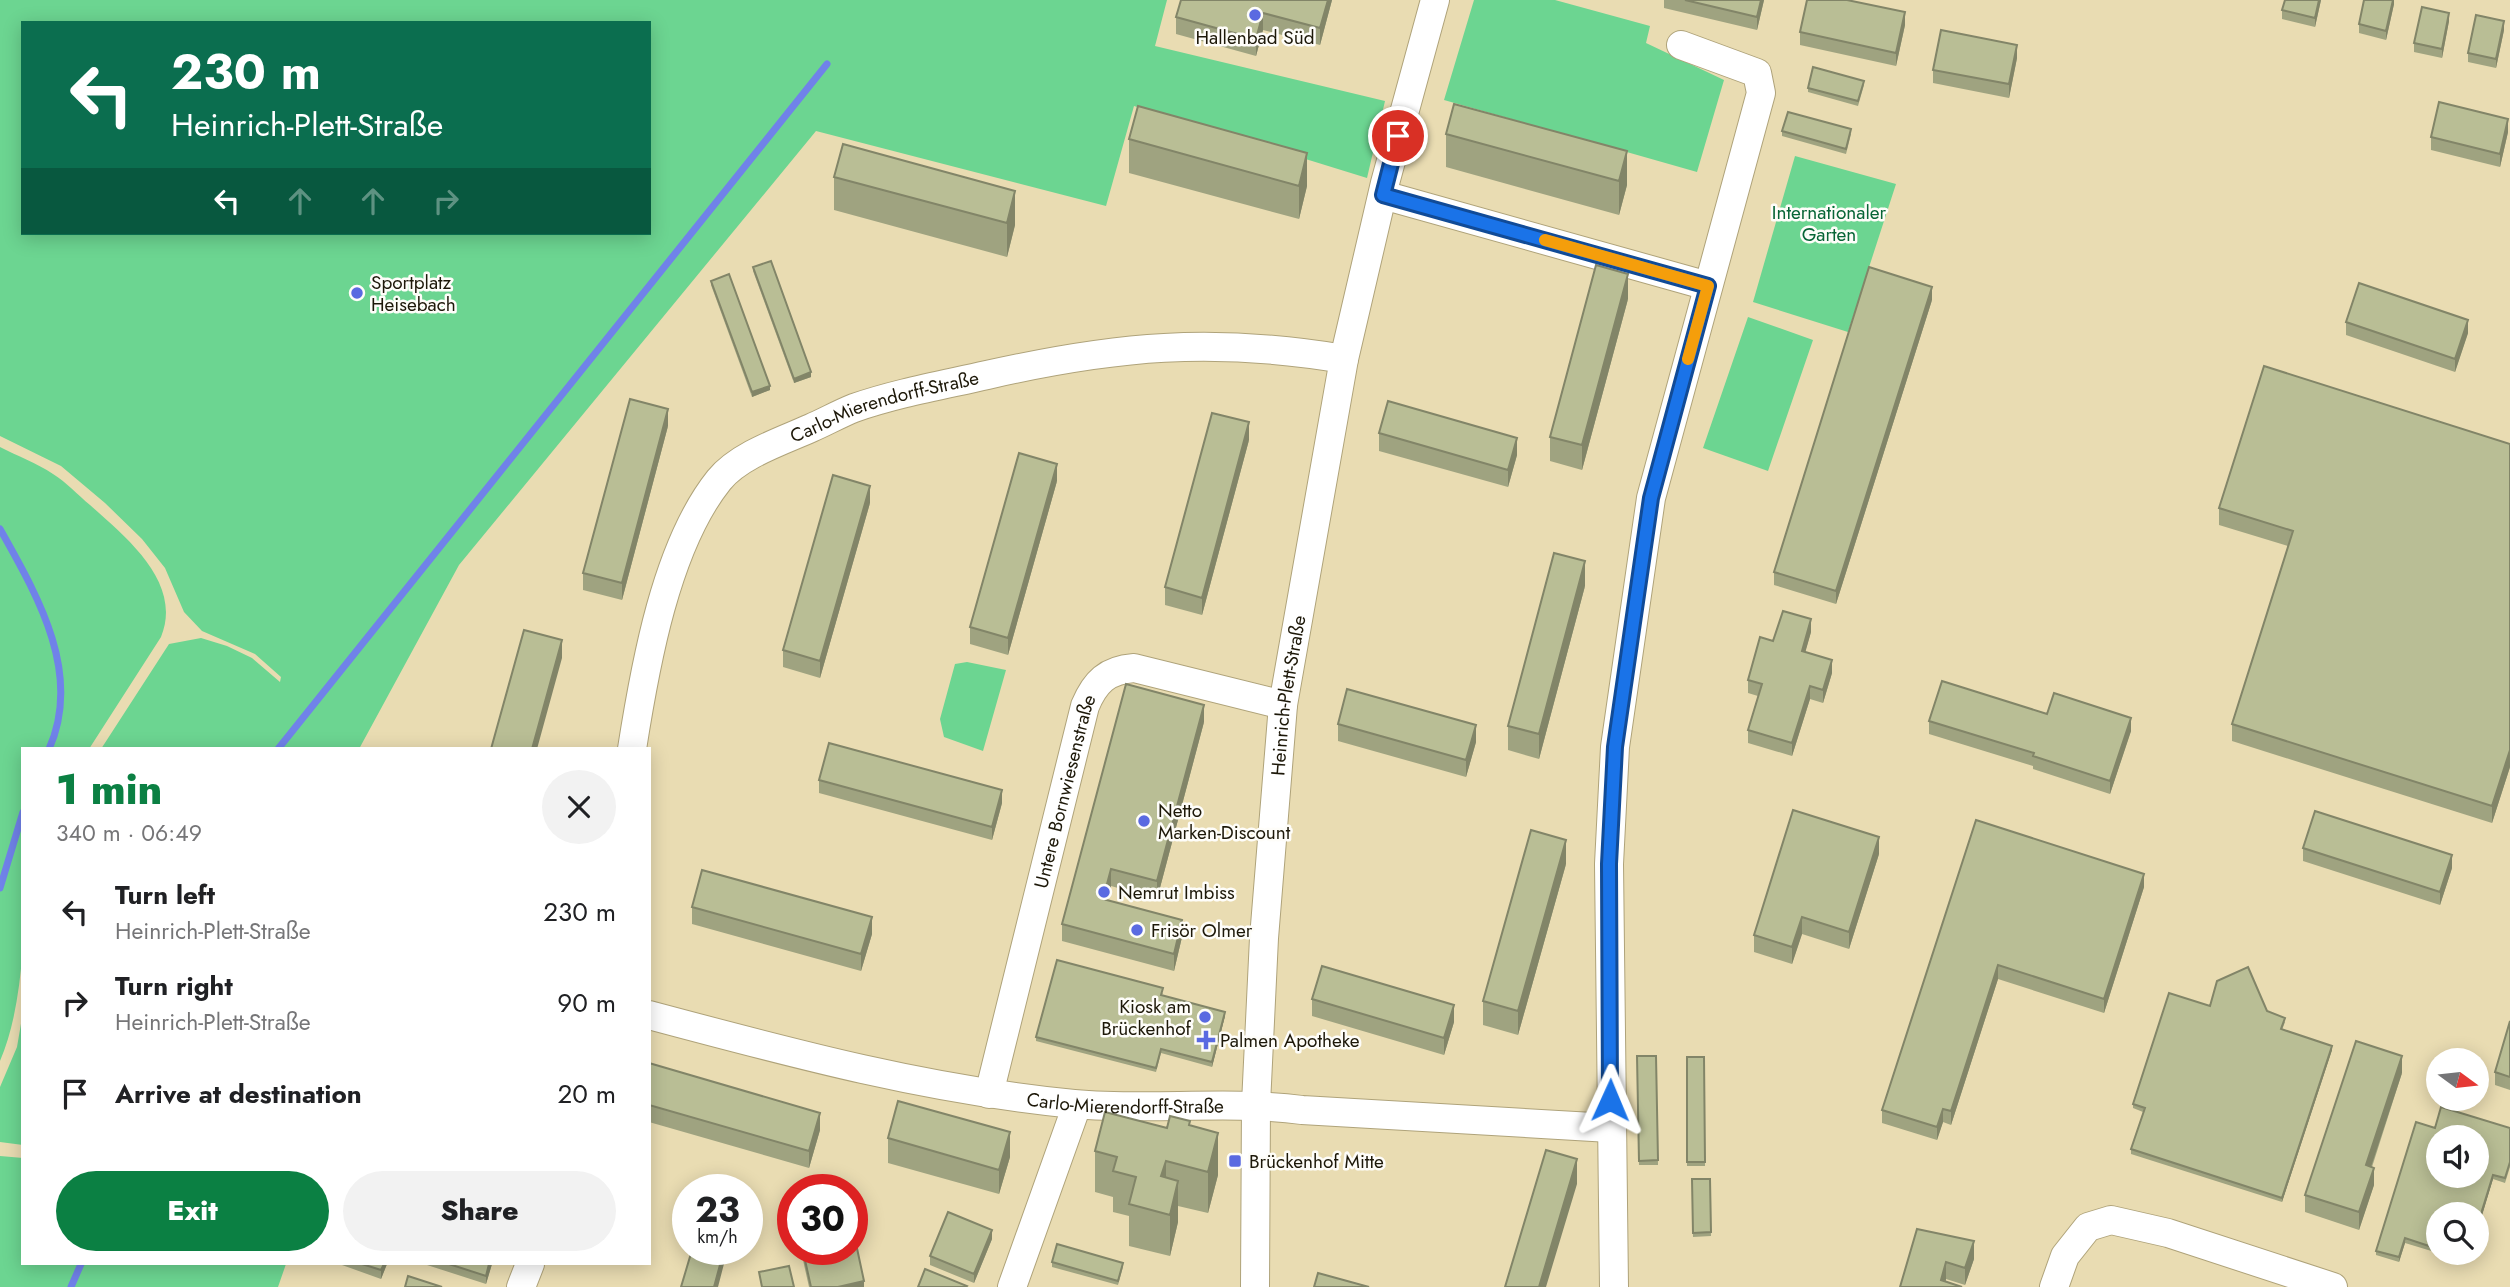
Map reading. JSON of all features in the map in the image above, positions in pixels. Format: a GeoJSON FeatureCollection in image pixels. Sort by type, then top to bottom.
{"type":"FeatureCollection","features":[{"type":"Feature","properties":{"kind":"street","name":"Heinrich-Plett-Straße"},"geometry":{"type":"LineString","coordinates":[[1255,1287],[1256,1104],[1264,938],[1283,705],[1344,359],[1383,195],[1435,0]]}},
{"type":"Feature","properties":{"kind":"street"},"geometry":{"type":"LineString","coordinates":[[1614,1287],[1610,1128],[1609,864],[1615,747],[1651,498],[1761,93],[1757,73],[1681,44]]}},
{"type":"Feature","properties":{"kind":"street"},"geometry":{"type":"LineString","coordinates":[[1383,195],[1708,286]]}},
{"type":"Feature","properties":{"kind":"street","name":"Carlo-Mierendorff-Straße"},"geometry":{"type":"LineString","coordinates":[[632,747],[642,690],[674,568],[688,530],[702,503],[722,477],[754,454],[853,408],[922,388],[1076,355],[1145,347],[1213,345],[1344,359]]}},
{"type":"Feature","properties":{"kind":"street","name":"Untere Bornwiesenstraße"},"geometry":{"type":"LineString","coordinates":[[989,1094],[1085,706],[1094,687],[1116,669],[1134,668],[1283,705]]}},
{"type":"Feature","properties":{"kind":"street","name":"Carlo-Mierendorff-Straße"},"geometry":{"type":"LineString","coordinates":[[651,1016],[883,1076],[989,1094],[1077,1105],[1256,1104],[1301,1110],[1610,1128]]}},
{"type":"Feature","properties":{"kind":"street"},"geometry":{"type":"LineString","coordinates":[[1012,1287],[1077,1105]]}},
{"type":"Feature","properties":{"kind":"street"},"geometry":{"type":"LineString","coordinates":[[2054,1287],[2065,1256],[2088,1227],[2111,1220],[2161,1231],[2333,1287]]}},
{"type":"Feature","properties":{"kind":"street"},"geometry":{"type":"LineString","coordinates":[[521,1287],[530,1265]]}},
{"type":"Feature","properties":{"kind":"green space"},"geometry":{"type":"Polygon","coordinates":[[[0,0],[1167,0],[1155,46],[1385,101],[1367,178],[1134,106],[1106,206],[816,131],[459,565],[360,747],[102,747],[169,644],[201,638],[252,658],[280,682],[281,677],[255,654],[202,631],[184,612],[165,568],[142,539],[61,466],[0,436],[0,0]]]}},
{"type":"Feature","properties":{"kind":"green space"},"geometry":{"type":"Polygon","coordinates":[[[1474,0],[1555,0],[1650,26],[1646,43],[1724,80],[1697,172],[1444,100],[1474,0]]]}},
{"type":"Feature","properties":{"kind":"green space","name":"Internationaler Garten"},"geometry":{"type":"Polygon","coordinates":[[[1795,156],[1896,184],[1848,332],[1753,302],[1795,156]]]}},
{"type":"Feature","properties":{"kind":"green space"},"geometry":{"type":"Polygon","coordinates":[[[1748,317],[1813,340],[1768,471],[1703,448],[1748,317]]]}},
{"type":"Feature","properties":{"kind":"green space"},"geometry":{"type":"Polygon","coordinates":[[[0,447],[58,477],[135,547],[158,580],[166,617],[161,637],[90,747],[21,747],[21,966],[11,1028],[0,1061],[0,447]]]}},
{"type":"Feature","properties":{"kind":"green space"},"geometry":{"type":"Polygon","coordinates":[[[967,662],[1006,670],[983,751],[944,737],[940,719],[955,664],[967,662]]]}},
{"type":"Feature","properties":{"kind":"green space"},"geometry":{"type":"Polygon","coordinates":[[[21,1024],[21,1145],[0,1142],[0,1087],[17,1047],[21,1024]]]}},
{"type":"Feature","properties":{"kind":"green space"},"geometry":{"type":"Polygon","coordinates":[[[0,1156],[21,1158],[21,1265],[286,1265],[278,1287],[0,1287],[0,1156]]]}},
{"type":"Feature","properties":{"kind":"building"},"geometry":{"type":"Polygon","coordinates":[[[1181,0],[1328,0],[1320,28],[1263,13],[1256,39],[1176,17],[1181,0]]]}},
{"type":"Feature","properties":{"kind":"building"},"geometry":{"type":"Polygon","coordinates":[[[1685,0],[1761,0],[1757,17],[1685,0]]]}},
{"type":"Feature","properties":{"kind":"building"},"geometry":{"type":"Polygon","coordinates":[[[1807,0],[1847,0],[1905,12],[1896,53],[1800,32],[1807,0]]]}},
{"type":"Feature","properties":{"kind":"building"},"geometry":{"type":"Polygon","coordinates":[[[2285,0],[2319,0],[2315,18],[2282,10],[2285,0]]]}},
{"type":"Feature","properties":{"kind":"building"},"geometry":{"type":"Polygon","coordinates":[[[2364,0],[2393,0],[2386,31],[2359,24],[2364,0]]]}},
{"type":"Feature","properties":{"kind":"building"},"geometry":{"type":"Polygon","coordinates":[[[2422,7],[2449,13],[2442,49],[2414,43],[2422,7]]]}},
{"type":"Feature","properties":{"kind":"building"},"geometry":{"type":"Polygon","coordinates":[[[2476,15],[2504,21],[2496,59],[2468,53],[2476,15]]]}},
{"type":"Feature","properties":{"kind":"building"},"geometry":{"type":"Polygon","coordinates":[[[1941,30],[2017,45],[2009,84],[1933,70],[1941,30]]]}},
{"type":"Feature","properties":{"kind":"building"},"geometry":{"type":"Polygon","coordinates":[[[1813,67],[1864,81],[1858,101],[1808,88],[1813,67]]]}},
{"type":"Feature","properties":{"kind":"building"},"geometry":{"type":"Polygon","coordinates":[[[2439,102],[2508,119],[2500,154],[2431,137],[2439,102]]]}},
{"type":"Feature","properties":{"kind":"building"},"geometry":{"type":"Polygon","coordinates":[[[1454,104],[1627,151],[1619,181],[1446,134],[1454,104]]]}},
{"type":"Feature","properties":{"kind":"building"},"geometry":{"type":"Polygon","coordinates":[[[1138,106],[1307,153],[1299,186],[1129,139],[1138,106]]]}},
{"type":"Feature","properties":{"kind":"building"},"geometry":{"type":"Polygon","coordinates":[[[1788,112],[1851,129],[1846,149],[1782,131],[1788,112]]]}},
{"type":"Feature","properties":{"kind":"building"},"geometry":{"type":"Polygon","coordinates":[[[843,144],[1015,191],[1007,223],[834,177],[843,144]]]}},
{"type":"Feature","properties":{"kind":"building"},"geometry":{"type":"Polygon","coordinates":[[[771,261],[811,372],[794,379],[753,267],[771,261]]]}},
{"type":"Feature","properties":{"kind":"building"},"geometry":{"type":"Polygon","coordinates":[[[1596,265],[1628,274],[1582,445],[1550,437],[1596,265]]]}},
{"type":"Feature","properties":{"kind":"building"},"geometry":{"type":"Polygon","coordinates":[[[1869,267],[1932,287],[1836,591],[1774,572],[1869,267]]]}},
{"type":"Feature","properties":{"kind":"building"},"geometry":{"type":"Polygon","coordinates":[[[729,274],[770,386],[752,392],[711,281],[729,274]]]}},
{"type":"Feature","properties":{"kind":"building"},"geometry":{"type":"Polygon","coordinates":[[[2359,283],[2468,320],[2455,359],[2346,322],[2359,283]]]}},
{"type":"Feature","properties":{"kind":"building"},"geometry":{"type":"Polygon","coordinates":[[[2264,366],[2510,444],[2510,750],[2492,806],[2232,724],[2293,531],[2219,508],[2264,366]]]}},
{"type":"Feature","properties":{"kind":"building"},"geometry":{"type":"Polygon","coordinates":[[[630,399],[668,409],[622,583],[583,573],[630,399]]]}},
{"type":"Feature","properties":{"kind":"building"},"geometry":{"type":"Polygon","coordinates":[[[1388,401],[1517,438],[1508,470],[1379,433],[1388,401]]]}},
{"type":"Feature","properties":{"kind":"building"},"geometry":{"type":"Polygon","coordinates":[[[1212,413],[1249,422],[1202,598],[1165,587],[1212,413]]]}},
{"type":"Feature","properties":{"kind":"building"},"geometry":{"type":"Polygon","coordinates":[[[1019,453],[1057,464],[1008,638],[970,627],[1019,453]]]}},
{"type":"Feature","properties":{"kind":"building"},"geometry":{"type":"Polygon","coordinates":[[[833,475],[870,486],[820,661],[783,650],[833,475]]]}},
{"type":"Feature","properties":{"kind":"building"},"geometry":{"type":"Polygon","coordinates":[[[1554,553],[1585,561],[1539,734],[1508,726],[1554,553]]]}},
{"type":"Feature","properties":{"kind":"building"},"geometry":{"type":"Polygon","coordinates":[[[1783,611],[1811,619],[1802,651],[1832,660],[1823,690],[1810,686],[1792,743],[1748,730],[1762,684],[1748,680],[1760,637],[1773,641],[1783,611]]]}},
{"type":"Feature","properties":{"kind":"building"},"geometry":{"type":"Polygon","coordinates":[[[524,630],[562,640],[533,747],[492,747],[524,630]]]}},
{"type":"Feature","properties":{"kind":"building"},"geometry":{"type":"Polygon","coordinates":[[[1942,681],[2047,714],[2054,693],[2131,718],[2110,781],[2033,756],[2034,753],[1929,721],[1942,681]]]}},
{"type":"Feature","properties":{"kind":"building"},"geometry":{"type":"Polygon","coordinates":[[[1126,684],[1204,705],[1157,881],[1111,869],[1103,899],[1182,920],[1174,954],[1062,924],[1126,684]]]}},
{"type":"Feature","properties":{"kind":"building"},"geometry":{"type":"Polygon","coordinates":[[[1347,689],[1476,725],[1466,760],[1338,724],[1347,689]]]}},
{"type":"Feature","properties":{"kind":"building"},"geometry":{"type":"Polygon","coordinates":[[[829,743],[1002,790],[992,827],[819,780],[829,743]]]}},
{"type":"Feature","properties":{"kind":"building"},"geometry":{"type":"Polygon","coordinates":[[[1793,810],[1879,837],[1849,932],[1802,917],[1792,947],[1754,935],[1793,810]]]}},
{"type":"Feature","properties":{"kind":"building"},"geometry":{"type":"Polygon","coordinates":[[[2315,811],[2452,855],[2440,892],[2303,848],[2315,811]]]}},
{"type":"Feature","properties":{"kind":"building"},"geometry":{"type":"Polygon","coordinates":[[[1976,820],[2144,874],[2104,999],[1998,965],[1951,1111],[1943,1109],[1937,1127],[1882,1110],[1976,820]]]}},
{"type":"Feature","properties":{"kind":"building"},"geometry":{"type":"Polygon","coordinates":[[[1531,830],[1566,840],[1518,1011],[1483,1001],[1531,830]]]}},
{"type":"Feature","properties":{"kind":"building"},"geometry":{"type":"Polygon","coordinates":[[[702,870],[872,917],[861,954],[692,907],[702,870]]]}},
{"type":"Feature","properties":{"kind":"building"},"geometry":{"type":"Polygon","coordinates":[[[1057,960],[1163,988],[1161,995],[1225,1012],[1212,1062],[1161,1049],[1156,1068],[1036,1037],[1057,960]]]}},
{"type":"Feature","properties":{"kind":"building"},"geometry":{"type":"Polygon","coordinates":[[[1322,966],[1454,1005],[1444,1038],[1312,999],[1322,966]]]}},
{"type":"Feature","properties":{"kind":"building"},"geometry":{"type":"Polygon","coordinates":[[[2248,967],[2267,1011],[2285,1018],[2281,1029],[2332,1046],[2282,1198],[2131,1149],[2145,1108],[2133,1104],[2169,993],[2210,1006],[2217,981],[2248,967]]]}},
{"type":"Feature","properties":{"kind":"building"},"geometry":{"type":"Polygon","coordinates":[[[2510,1021],[2510,1077],[2495,1072],[2510,1021]]]}},
{"type":"Feature","properties":{"kind":"building"},"geometry":{"type":"Polygon","coordinates":[[[2356,1041],[2402,1056],[2366,1165],[2374,1168],[2359,1212],[2305,1195],[2356,1041]]]}},
{"type":"Feature","properties":{"kind":"building"},"geometry":{"type":"Polygon","coordinates":[[[1637,1056],[1656,1056],[1658,1160],[1639,1161],[1637,1056]]]}},
{"type":"Feature","properties":{"kind":"building"},"geometry":{"type":"Polygon","coordinates":[[[1687,1057],[1704,1057],[1705,1162],[1687,1162],[1687,1057]]]}},
{"type":"Feature","properties":{"kind":"building"},"geometry":{"type":"Polygon","coordinates":[[[651,1064],[820,1113],[809,1151],[651,1106],[651,1064]]]}},
{"type":"Feature","properties":{"kind":"building"},"geometry":{"type":"Polygon","coordinates":[[[898,1101],[1010,1132],[999,1170],[888,1138],[898,1101]]]}},
{"type":"Feature","properties":{"kind":"building"},"geometry":{"type":"Polygon","coordinates":[[[2440,1111],[2454,1111],[2510,1128],[2510,1162],[2505,1178],[2493,1175],[2489,1188],[2489,1125],[2436,1125],[2440,1111]]]}},
{"type":"Feature","properties":{"kind":"building"},"geometry":{"type":"Polygon","coordinates":[[[1105,1112],[1167,1128],[1170,1116],[1190,1121],[1189,1125],[1218,1133],[1208,1172],[1166,1161],[1161,1176],[1178,1181],[1170,1215],[1129,1204],[1136,1177],[1113,1171],[1117,1157],[1095,1151],[1105,1112]]]}},
{"type":"Feature","properties":{"kind":"building"},"geometry":{"type":"Polygon","coordinates":[[[2416,1122],[2426,1125],[2426,1188],[2489,1188],[2485,1202],[2426,1202],[2426,1245],[2405,1238],[2399,1257],[2376,1251],[2416,1122]]]}},
{"type":"Feature","properties":{"kind":"building"},"geometry":{"type":"Polygon","coordinates":[[[1546,1150],[1577,1159],[1539,1287],[1505,1287],[1546,1150]]]}},
{"type":"Feature","properties":{"kind":"building"},"geometry":{"type":"Polygon","coordinates":[[[1692,1179],[1710,1179],[1711,1232],[1693,1233],[1692,1179]]]}},
{"type":"Feature","properties":{"kind":"building"},"geometry":{"type":"Polygon","coordinates":[[[948,1212],[992,1230],[974,1274],[930,1256],[948,1212]]]}},
{"type":"Feature","properties":{"kind":"building"},"geometry":{"type":"Polygon","coordinates":[[[1917,1229],[1974,1241],[1965,1268],[1946,1262],[1941,1280],[1962,1287],[1900,1287],[1917,1229]]]}},
{"type":"Feature","properties":{"kind":"building"},"geometry":{"type":"Polygon","coordinates":[[[1057,1244],[1123,1263],[1118,1281],[1052,1262],[1057,1244]]]}},
{"type":"Feature","properties":{"kind":"building"},"geometry":{"type":"Polygon","coordinates":[[[365,1265],[384,1265],[381,1270],[365,1265]]]}},
{"type":"Feature","properties":{"kind":"building"},"geometry":{"type":"Polygon","coordinates":[[[452,1265],[489,1265],[486,1276],[452,1265]]]}},
{"type":"Feature","properties":{"kind":"building"},"geometry":{"type":"Polygon","coordinates":[[[688,1265],[720,1265],[714,1287],[681,1287],[688,1265]]]}},
{"type":"Feature","properties":{"kind":"building"},"geometry":{"type":"Polygon","coordinates":[[[806,1265],[861,1265],[864,1281],[838,1287],[811,1287],[806,1265]]]}},
{"type":"Feature","properties":{"kind":"building"},"geometry":{"type":"Polygon","coordinates":[[[789,1266],[794,1287],[762,1287],[759,1272],[789,1266]]]}},
{"type":"Feature","properties":{"kind":"building"},"geometry":{"type":"Polygon","coordinates":[[[925,1269],[967,1286],[918,1287],[925,1269]]]}},
{"type":"Feature","properties":{"kind":"building"},"geometry":{"type":"Polygon","coordinates":[[[1318,1273],[1369,1287],[1314,1287],[1318,1273]]]}},
{"type":"Feature","properties":{"kind":"building"},"geometry":{"type":"Polygon","coordinates":[[[408,1276],[442,1287],[405,1287],[408,1276]]]}},
{"type":"Feature","properties":{"kind":"waterway"},"geometry":{"type":"LineString","coordinates":[[280,747],[827,64]]}},
{"type":"Feature","properties":{"kind":"waterway"},"geometry":{"type":"LineString","coordinates":[[0,529],[41,608],[58,663],[61,692],[58,720],[50,747]]}},
{"type":"Feature","properties":{"kind":"waterway"},"geometry":{"type":"LineString","coordinates":[[0,888],[21,819]]}},
{"type":"Feature","properties":{"kind":"waterway"},"geometry":{"type":"LineString","coordinates":[[71,1287],[81,1265]]}},
{"type":"Feature","properties":{"kind":"slow traffic"},"geometry":{"type":"LineString","coordinates":[[1545,240],[1708,286],[1688,359]]}},
{"type":"Feature","properties":{"kind":"place","name":"Hallenbad Süd"},"geometry":{"type":"Point","coordinates":[1255,15]}},
{"type":"Feature","properties":{"kind":"place","name":"Sportplatz Heisebach"},"geometry":{"type":"Point","coordinates":[357,293]}},
{"type":"Feature","properties":{"kind":"place","name":"Netto Marken-Discount"},"geometry":{"type":"Point","coordinates":[1144,821]}},
{"type":"Feature","properties":{"kind":"place","name":"Nemrut Imbiss"},"geometry":{"type":"Point","coordinates":[1104,892]}},
{"type":"Feature","properties":{"kind":"place","name":"Frisör Olmer"},"geometry":{"type":"Point","coordinates":[1137,930]}},
{"type":"Feature","properties":{"kind":"place","name":"Kiosk am Brückenhof"},"geometry":{"type":"Point","coordinates":[1205,1017]}},
{"type":"Feature","properties":{"kind":"place","name":"Palmen Apotheke"},"geometry":{"type":"Point","coordinates":[1206,1040]}},
{"type":"Feature","properties":{"kind":"place","name":"Brückenhof Mitte"},"geometry":{"type":"Point","coordinates":[1235,1161]}},
{"type":"Feature","properties":{"kind":"route"},"geometry":{"type":"LineString","coordinates":[[1398,136],[1383,195],[1708,286],[1651,498],[1633,607],[1615,747],[1609,864],[1610,1100]]}}]}
